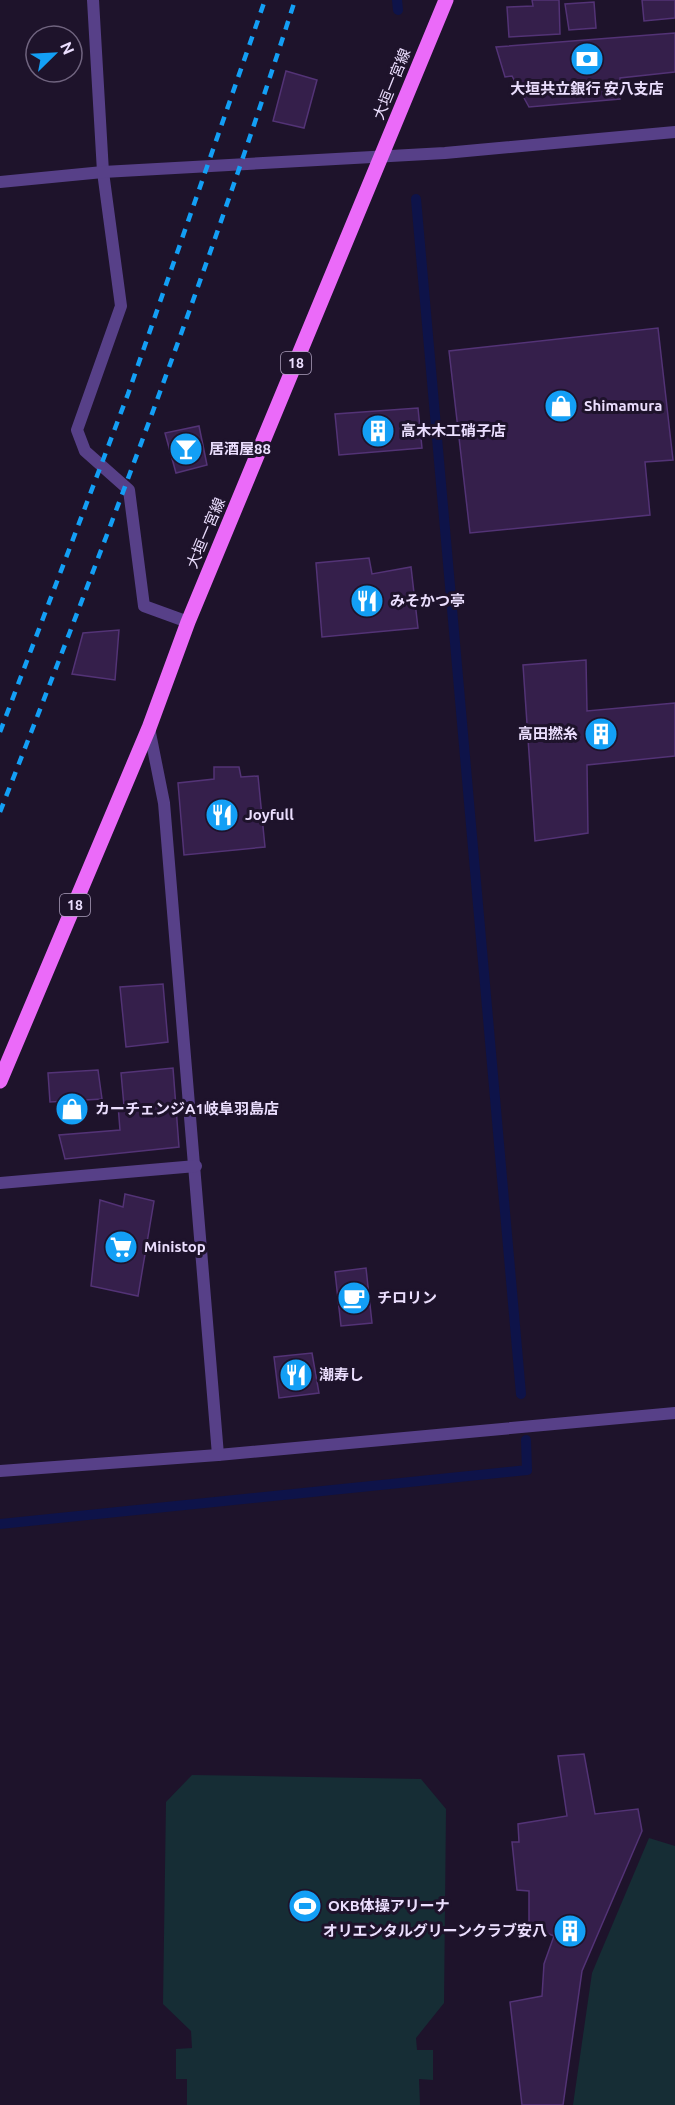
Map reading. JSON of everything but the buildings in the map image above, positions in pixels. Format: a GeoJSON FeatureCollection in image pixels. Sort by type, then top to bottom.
{"type":"FeatureCollection","features":[{"type":"Feature","properties":{"kind":"main road","name":"大垣一宮線"},"geometry":{"type":"LineString","coordinates":[[0,1081],[149,728],[188,622],[446,0]]}},
{"type":"Feature","properties":{"kind":"street"},"geometry":{"type":"LineString","coordinates":[[93,0],[103,172],[122,306],[77,430],[85,451],[129,490],[144,606],[188,622]]}},
{"type":"Feature","properties":{"kind":"street"},"geometry":{"type":"LineString","coordinates":[[0,182],[103,172],[381,157],[675,132]]}},
{"type":"Feature","properties":{"kind":"street"},"geometry":{"type":"LineString","coordinates":[[149,728],[164,803],[218,1455]]}},
{"type":"Feature","properties":{"kind":"street"},"geometry":{"type":"LineString","coordinates":[[0,1183],[195,1166]]}},
{"type":"Feature","properties":{"kind":"street"},"geometry":{"type":"LineString","coordinates":[[0,1471],[218,1455],[675,1413]]}},
{"type":"Feature","properties":{"kind":"shaded area","name":"OKB体操アリーナ"},"geometry":{"type":"Polygon","coordinates":[[[192,1775],[421,1779],[446,1809],[444,2003],[416,2038],[417,2050],[433,2050],[433,2080],[419,2079],[420,2105],[187,2105],[187,2079],[176,2079],[176,2049],[192,2048],[191,2031],[163,2004],[166,1802],[192,1775]]]}},
{"type":"Feature","properties":{"kind":"shaded area"},"geometry":{"type":"Polygon","coordinates":[[[649,1838],[675,1846],[675,2105],[573,2105],[592,1973],[649,1838]]]}},
{"type":"Feature","properties":{"kind":"waterway"},"geometry":{"type":"LineString","coordinates":[[397,0],[398,10]]}},
{"type":"Feature","properties":{"kind":"waterway"},"geometry":{"type":"LineString","coordinates":[[416,199],[521,1394]]}},
{"type":"Feature","properties":{"kind":"waterway"},"geometry":{"type":"LineString","coordinates":[[0,1524],[527,1470],[526,1440]]}},
{"type":"Feature","properties":{"kind":"railway"},"geometry":{"type":"LineString","coordinates":[[0,732],[128,394],[265,0]]}},
{"type":"Feature","properties":{"kind":"railway"},"geometry":{"type":"LineString","coordinates":[[0,812],[154,409],[227,205],[295,0]]}},
{"type":"Feature","properties":{"kind":"place","name":"大垣共立銀行 安八支店"},"geometry":{"type":"Point","coordinates":[587,59]}},
{"type":"Feature","properties":{"kind":"place","name":"Shimamura"},"geometry":{"type":"Point","coordinates":[561,406]}},
{"type":"Feature","properties":{"kind":"place","name":"高木木工硝子店"},"geometry":{"type":"Point","coordinates":[378,431]}},
{"type":"Feature","properties":{"kind":"place","name":"居酒屋88"},"geometry":{"type":"Point","coordinates":[186,449]}},
{"type":"Feature","properties":{"kind":"place","name":"みそかつ亭"},"geometry":{"type":"Point","coordinates":[367,601]}},
{"type":"Feature","properties":{"kind":"place","name":"高田撚糸"},"geometry":{"type":"Point","coordinates":[601,734]}},
{"type":"Feature","properties":{"kind":"place","name":"Joyfull"},"geometry":{"type":"Point","coordinates":[222,815]}},
{"type":"Feature","properties":{"kind":"place","name":"カーチェンジA1岐阜羽島店"},"geometry":{"type":"Point","coordinates":[72,1109]}},
{"type":"Feature","properties":{"kind":"place","name":"Ministop"},"geometry":{"type":"Point","coordinates":[121,1247]}},
{"type":"Feature","properties":{"kind":"place","name":"チロリン"},"geometry":{"type":"Point","coordinates":[354,1298]}},
{"type":"Feature","properties":{"kind":"place","name":"潮寿し"},"geometry":{"type":"Point","coordinates":[296,1375]}},
{"type":"Feature","properties":{"kind":"place","name":"OKB体操アリーナ"},"geometry":{"type":"Point","coordinates":[305,1906]}},
{"type":"Feature","properties":{"kind":"place","name":"オリエンタルグリーンクラブ安八"},"geometry":{"type":"Point","coordinates":[570,1931]}}]}
